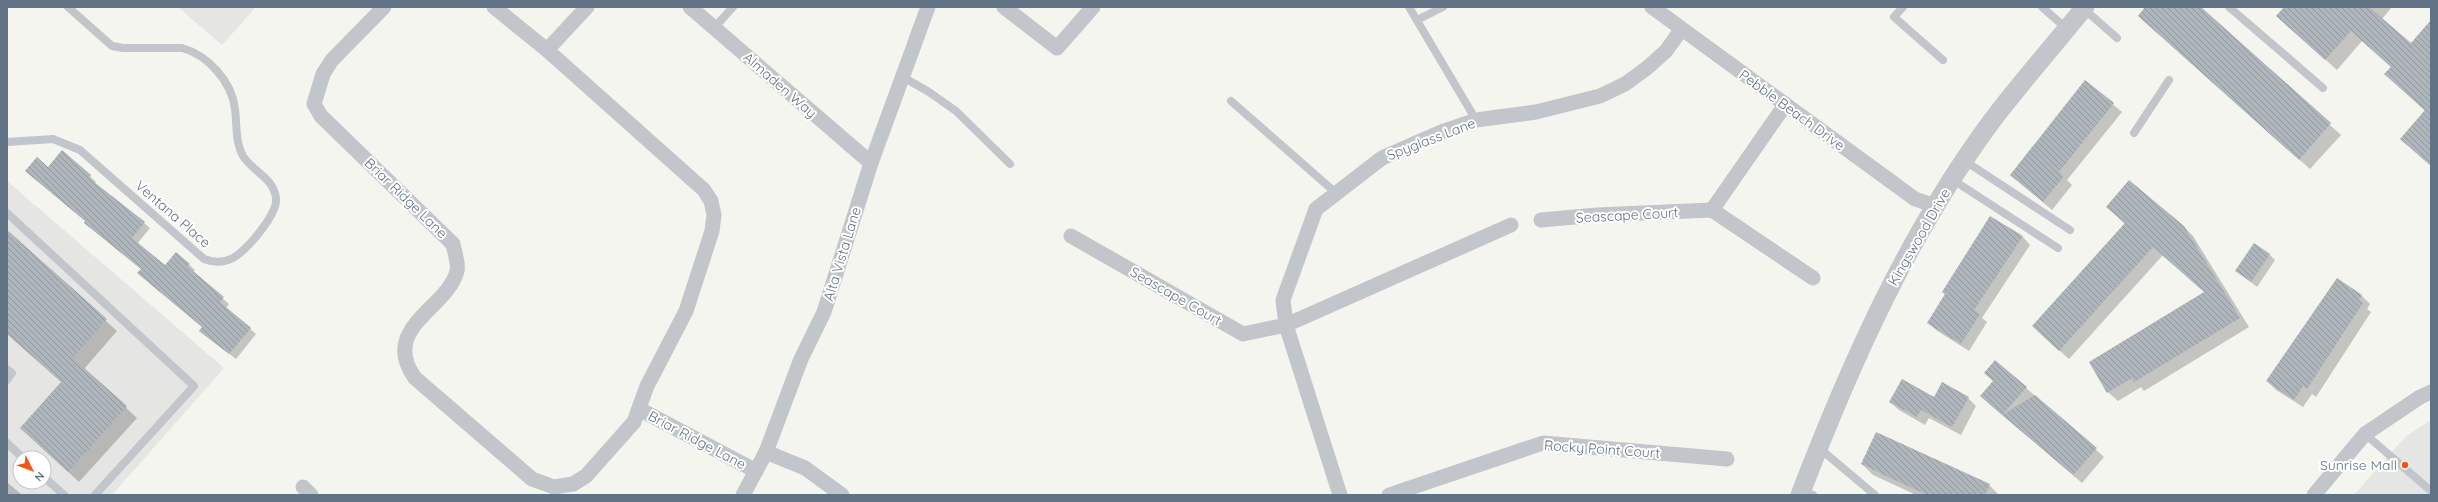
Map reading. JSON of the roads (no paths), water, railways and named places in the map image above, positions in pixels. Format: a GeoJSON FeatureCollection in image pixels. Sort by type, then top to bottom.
{"type":"FeatureCollection","features":[{"type":"Feature","properties":{"kind":"street","name":"Briar Ridge Lane"},"geometry":{"type":"LineString","coordinates":[[384,7],[332,60],[323,74],[314,104],[321,116],[453,244],[458,270],[451,283],[408,332],[406,364],[411,372],[532,479],[546,486],[567,486],[586,476],[630,428],[639,409],[647,386],[686,311],[712,231],[714,215],[711,200],[704,190],[547,50],[494,7]]}},
{"type":"Feature","properties":{"kind":"street"},"geometry":{"type":"LineString","coordinates":[[547,50],[587,7]]}},
{"type":"Feature","properties":{"kind":"street","name":"Almaden Way"},"geometry":{"type":"LineString","coordinates":[[690,7],[871,163]]}},
{"type":"Feature","properties":{"kind":"street","name":"Alta Vista Lane"},"geometry":{"type":"LineString","coordinates":[[743,495],[766,452],[801,359],[824,312],[871,163],[928,7]]}},
{"type":"Feature","properties":{"kind":"street"},"geometry":{"type":"LineString","coordinates":[[1004,7],[1057,48],[1093,7]]}},
{"type":"Feature","properties":{"kind":"street","name":"Pebble Beach Drive"},"geometry":{"type":"LineString","coordinates":[[1652,7],[1681,30],[1915,199],[1936,206]]}},
{"type":"Feature","properties":{"kind":"street","name":"Kingswood Drive"},"geometry":{"type":"LineString","coordinates":[[1805,494],[1818,447],[1837,398],[1898,271],[1936,206],[1996,115],[2085,8]]}},
{"type":"Feature","properties":{"kind":"street","name":"Spyglass Lane"},"geometry":{"type":"LineString","coordinates":[[1340,495],[1286,325],[1283,300],[1316,208],[1382,158],[1444,131],[1476,120],[1536,112],[1600,96],[1625,84],[1647,68],[1666,51],[1681,30]]}},
{"type":"Feature","properties":{"kind":"street"},"geometry":{"type":"LineString","coordinates":[[1785,105],[1712,210],[1813,278]]}},
{"type":"Feature","properties":{"kind":"street","name":"Seascape Court"},"geometry":{"type":"LineString","coordinates":[[1542,220],[1597,215],[1712,210]]}},
{"type":"Feature","properties":{"kind":"street"},"geometry":{"type":"LineString","coordinates":[[1286,325],[1510,225]]}},
{"type":"Feature","properties":{"kind":"street","name":"Seascape Court"},"geometry":{"type":"LineString","coordinates":[[1071,236],[1244,334],[1286,325]]}},
{"type":"Feature","properties":{"kind":"street"},"geometry":{"type":"LineString","coordinates":[[2314,495],[2365,434],[2420,397],[2431,392]]}},
{"type":"Feature","properties":{"kind":"street","name":"Briar Ridge Lane"},"geometry":{"type":"LineString","coordinates":[[639,409],[756,471]]}},
{"type":"Feature","properties":{"kind":"street","name":"Rocky Point Court"},"geometry":{"type":"LineString","coordinates":[[1389,495],[1543,443],[1727,459]]}},
{"type":"Feature","properties":{"kind":"street"},"geometry":{"type":"LineString","coordinates":[[766,452],[805,468],[842,495]]}},
{"type":"Feature","properties":{"kind":"lane","name":"Ventana Place"},"geometry":{"type":"LineString","coordinates":[[7,142],[53,139],[80,150],[204,259],[212,262],[232,259],[273,215],[276,199],[273,187],[244,157],[238,146],[235,106],[230,90],[218,72],[204,59],[186,49],[122,48],[112,46],[68,7]]}},
{"type":"Feature","properties":{"kind":"lane"},"geometry":{"type":"LineString","coordinates":[[714,28],[733,7]]}},
{"type":"Feature","properties":{"kind":"lane"},"geometry":{"type":"LineString","coordinates":[[1409,7],[1476,120]]}},
{"type":"Feature","properties":{"kind":"lane"},"geometry":{"type":"LineString","coordinates":[[1417,20],[1443,7]]}},
{"type":"Feature","properties":{"kind":"lane"},"geometry":{"type":"LineString","coordinates":[[1903,7],[1894,17],[1943,60]]}},
{"type":"Feature","properties":{"kind":"lane"},"geometry":{"type":"LineString","coordinates":[[2042,7],[2067,29]]}},
{"type":"Feature","properties":{"kind":"lane"},"geometry":{"type":"LineString","coordinates":[[2229,7],[2323,88]]}},
{"type":"Feature","properties":{"kind":"lane"},"geometry":{"type":"LineString","coordinates":[[2085,8],[2117,38]]}},
{"type":"Feature","properties":{"kind":"lane"},"geometry":{"type":"LineString","coordinates":[[903,77],[929,92],[956,111],[1010,164]]}},
{"type":"Feature","properties":{"kind":"lane"},"geometry":{"type":"LineString","coordinates":[[2134,133],[2168,80]]}},
{"type":"Feature","properties":{"kind":"lane"},"geometry":{"type":"LineString","coordinates":[[1231,100],[1336,193]]}},
{"type":"Feature","properties":{"kind":"lane"},"geometry":{"type":"LineString","coordinates":[[1966,161],[2070,230]]}},
{"type":"Feature","properties":{"kind":"lane"},"geometry":{"type":"LineString","coordinates":[[1953,180],[2058,248]]}},
{"type":"Feature","properties":{"kind":"lane"},"geometry":{"type":"LineString","coordinates":[[7,213],[194,386],[96,495]]}},
{"type":"Feature","properties":{"kind":"lane"},"geometry":{"type":"LineString","coordinates":[[7,369],[12,373],[7,380]]}},
{"type":"Feature","properties":{"kind":"lane"},"geometry":{"type":"LineString","coordinates":[[2365,434],[2431,491]]}},
{"type":"Feature","properties":{"kind":"lane"},"geometry":{"type":"LineString","coordinates":[[7,443],[14,450]]}},
{"type":"Feature","properties":{"kind":"lane"},"geometry":{"type":"LineString","coordinates":[[1818,447],[1875,495]]}},
{"type":"Feature","properties":{"kind":"lane"},"geometry":{"type":"LineString","coordinates":[[52,484],[64,495]]}},
{"type":"Feature","properties":{"kind":"place","name":"Sunrise Mall"},"geometry":{"type":"Point","coordinates":[2405,465]}}]}
